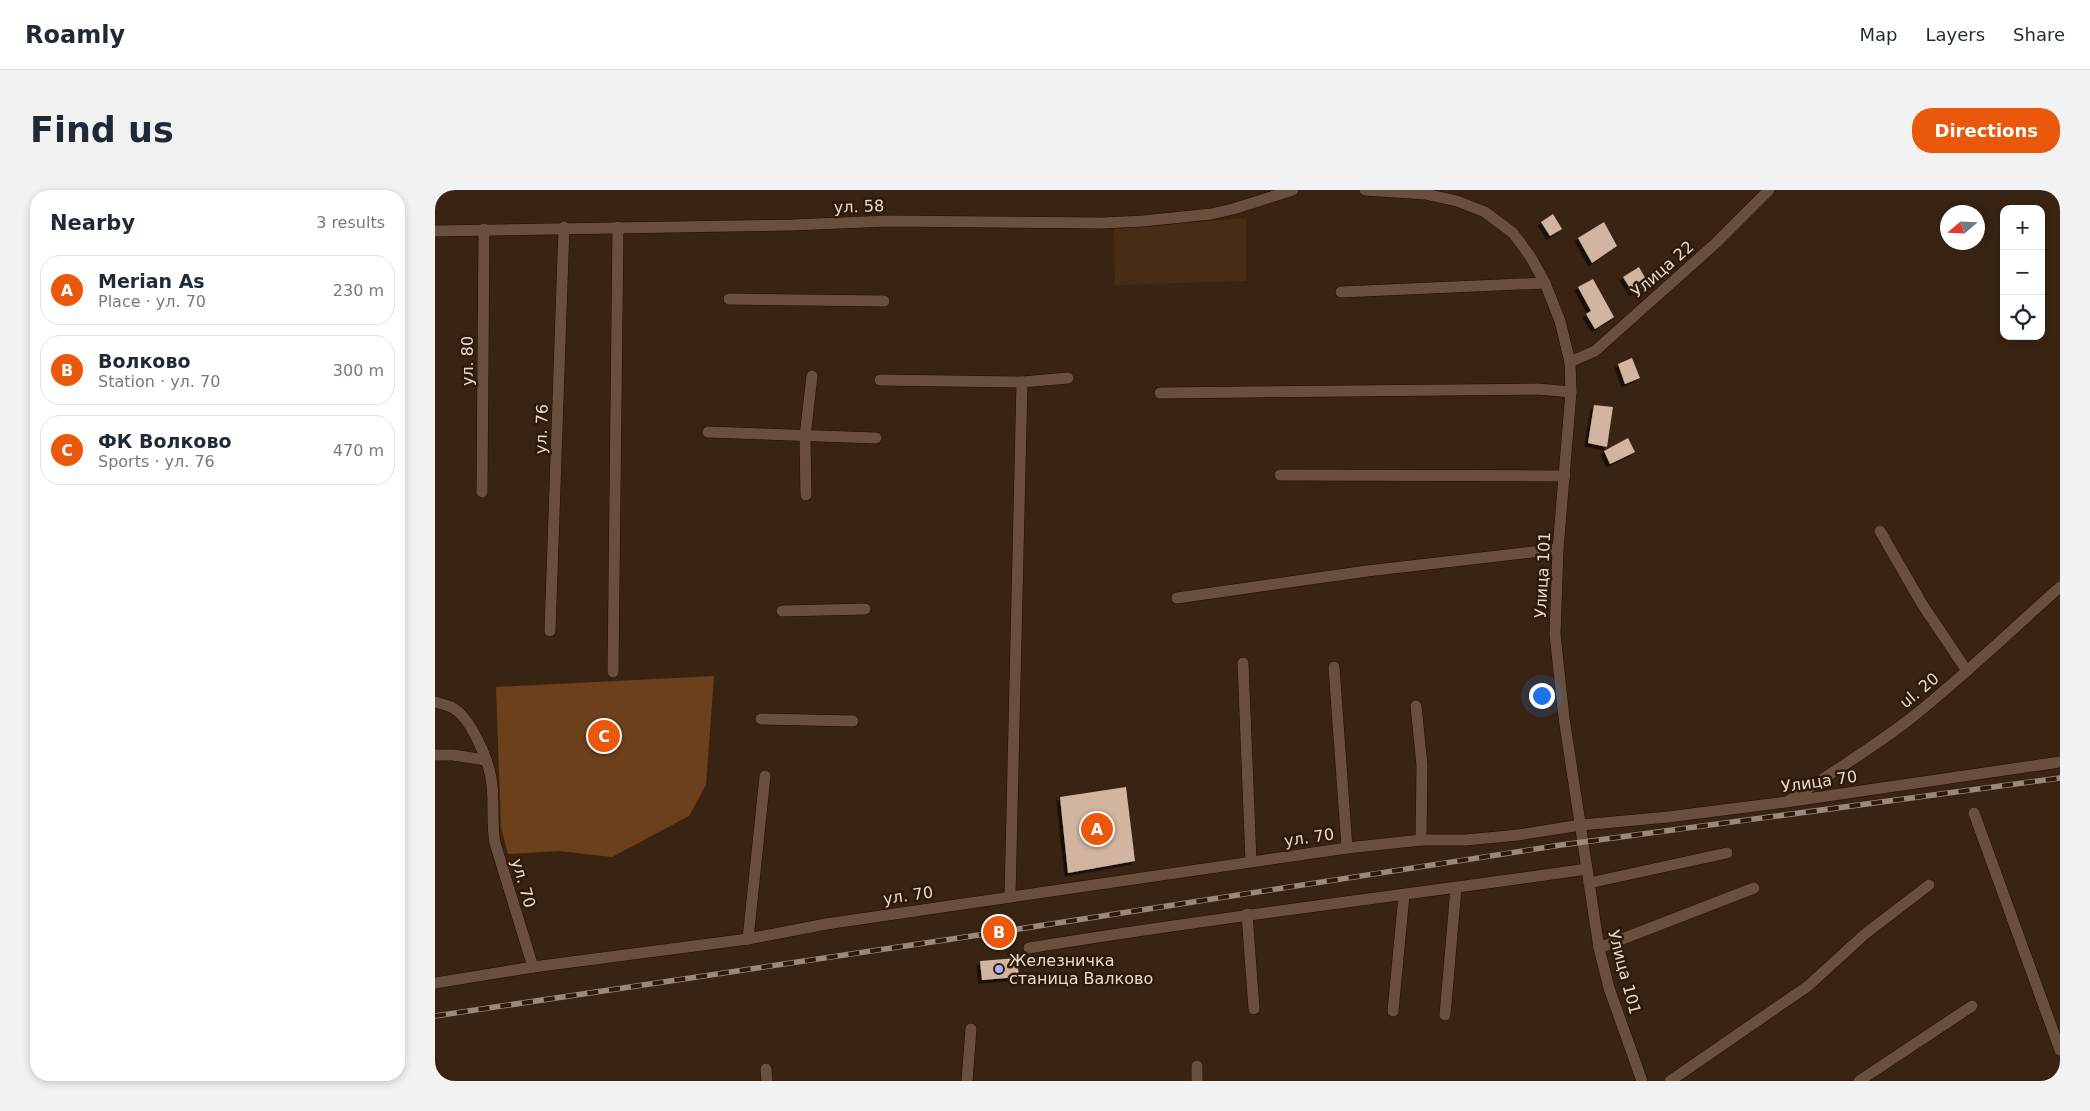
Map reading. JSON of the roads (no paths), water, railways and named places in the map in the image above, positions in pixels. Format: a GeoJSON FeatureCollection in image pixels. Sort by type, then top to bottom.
{"type":"FeatureCollection","features":[{"type":"Feature","properties":{"kind":"street","name":"ул. 58"},"geometry":{"type":"LineString","coordinates":[[435,230],[792,225],[889,221],[1143,222],[1211,214],[1293,190]]}},
{"type":"Feature","properties":{"kind":"street","name":"Улица 101"},"geometry":{"type":"LineString","coordinates":[[1365,190],[1425,194],[1457,201],[1485,212],[1513,233],[1530,256],[1545,283],[1560,321],[1570,362],[1571,392],[1558,549],[1555,634],[1564,718],[1599,948],[1609,988],[1642,1081]]}},
{"type":"Feature","properties":{"kind":"street","name":"Улица 22"},"geometry":{"type":"LineString","coordinates":[[1570,362],[1595,352],[1716,243],[1769,190]]}},
{"type":"Feature","properties":{"kind":"street","name":"ул. 76"},"geometry":{"type":"LineString","coordinates":[[550,631],[564,227]]}},
{"type":"Feature","properties":{"kind":"street"},"geometry":{"type":"LineString","coordinates":[[613,672],[618,227]]}},
{"type":"Feature","properties":{"kind":"street","name":"ул. 80"},"geometry":{"type":"LineString","coordinates":[[482,492],[484,229]]}},
{"type":"Feature","properties":{"kind":"street"},"geometry":{"type":"LineString","coordinates":[[1341,292],[1545,283]]}},
{"type":"Feature","properties":{"kind":"street"},"geometry":{"type":"LineString","coordinates":[[729,299],[884,301]]}},
{"type":"Feature","properties":{"kind":"street"},"geometry":{"type":"LineString","coordinates":[[806,494],[805,436],[813,376]]}},
{"type":"Feature","properties":{"kind":"street"},"geometry":{"type":"LineString","coordinates":[[880,380],[1022,382],[1068,378]]}},
{"type":"Feature","properties":{"kind":"street"},"geometry":{"type":"LineString","coordinates":[[1010,897],[1022,382]]}},
{"type":"Feature","properties":{"kind":"street"},"geometry":{"type":"LineString","coordinates":[[1160,393],[1538,389],[1571,392]]}},
{"type":"Feature","properties":{"kind":"street"},"geometry":{"type":"LineString","coordinates":[[708,432],[876,438]]}},
{"type":"Feature","properties":{"kind":"street"},"geometry":{"type":"LineString","coordinates":[[1280,475],[1565,476]]}},
{"type":"Feature","properties":{"kind":"street"},"geometry":{"type":"LineString","coordinates":[[1880,531],[1922,604],[1967,670]]}},
{"type":"Feature","properties":{"kind":"street"},"geometry":{"type":"LineString","coordinates":[[1177,598],[1367,571],[1558,549]]}},
{"type":"Feature","properties":{"kind":"street","name":"ul. 20"},"geometry":{"type":"LineString","coordinates":[[1786,802],[1878,742],[1906,721],[1967,670],[2060,587]]}},
{"type":"Feature","properties":{"kind":"street"},"geometry":{"type":"LineString","coordinates":[[781,611],[865,609]]}},
{"type":"Feature","properties":{"kind":"street"},"geometry":{"type":"LineString","coordinates":[[1243,663],[1251,861]]}},
{"type":"Feature","properties":{"kind":"street"},"geometry":{"type":"LineString","coordinates":[[1334,667],[1347,848]]}},
{"type":"Feature","properties":{"kind":"street","name":"ул. 70"},"geometry":{"type":"LineString","coordinates":[[435,702],[453,708],[469,723],[485,760],[491,777],[495,843],[533,967],[748,939],[826,924],[1251,861],[1421,840],[1466,840],[1518,835],[1581,825]]}},
{"type":"Feature","properties":{"kind":"street"},"geometry":{"type":"LineString","coordinates":[[1416,706],[1422,765],[1421,840]]}},
{"type":"Feature","properties":{"kind":"street"},"geometry":{"type":"LineString","coordinates":[[761,719],[853,721]]}},
{"type":"Feature","properties":{"kind":"street"},"geometry":{"type":"LineString","coordinates":[[435,755],[453,755],[485,760]]}},
{"type":"Feature","properties":{"kind":"street","name":"Улица 70"},"geometry":{"type":"LineString","coordinates":[[1581,825],[1668,817],[1786,802],[2060,762]]}},
{"type":"Feature","properties":{"kind":"street"},"geometry":{"type":"LineString","coordinates":[[748,939],[765,776]]}},
{"type":"Feature","properties":{"kind":"street"},"geometry":{"type":"LineString","coordinates":[[1974,813],[2060,1050]]}},
{"type":"Feature","properties":{"kind":"street"},"geometry":{"type":"LineString","coordinates":[[1589,883],[1727,853]]}},
{"type":"Feature","properties":{"kind":"street"},"geometry":{"type":"LineString","coordinates":[[1029,948],[1247,914],[1404,895],[1587,869]]}},
{"type":"Feature","properties":{"kind":"street"},"geometry":{"type":"LineString","coordinates":[[1670,1081],[1808,986],[1865,934],[1929,885]]}},
{"type":"Feature","properties":{"kind":"street"},"geometry":{"type":"LineString","coordinates":[[1445,1015],[1456,888]]}},
{"type":"Feature","properties":{"kind":"street"},"geometry":{"type":"LineString","coordinates":[[1599,948],[1754,888]]}},
{"type":"Feature","properties":{"kind":"street"},"geometry":{"type":"LineString","coordinates":[[1393,1011],[1404,895]]}},
{"type":"Feature","properties":{"kind":"street"},"geometry":{"type":"LineString","coordinates":[[1247,914],[1254,1009]]}},
{"type":"Feature","properties":{"kind":"street"},"geometry":{"type":"LineString","coordinates":[[435,983],[533,967]]}},
{"type":"Feature","properties":{"kind":"street"},"geometry":{"type":"LineString","coordinates":[[1859,1081],[1972,1006]]}},
{"type":"Feature","properties":{"kind":"street"},"geometry":{"type":"LineString","coordinates":[[967,1081],[971,1029]]}},
{"type":"Feature","properties":{"kind":"street"},"geometry":{"type":"LineString","coordinates":[[1197,1066],[1197,1081]]}},
{"type":"Feature","properties":{"kind":"street"},"geometry":{"type":"LineString","coordinates":[[766,1069],[767,1081]]}},
{"type":"Feature","properties":{"kind":"railway"},"geometry":{"type":"LineString","coordinates":[[435,1016],[999,932],[1561,845],[2060,778]]}},
{"type":"Feature","properties":{"kind":"place","name":"ФК Волково"},"geometry":{"type":"Point","coordinates":[604,736]}},
{"type":"Feature","properties":{"kind":"place","name":"Merian As"},"geometry":{"type":"Point","coordinates":[1097,829]}},
{"type":"Feature","properties":{"kind":"place","name":"Волково"},"geometry":{"type":"Point","coordinates":[999,932]}},
{"type":"Feature","properties":{"kind":"place","name":"Железничка станица Валково"},"geometry":{"type":"Point","coordinates":[999,969]}}]}
